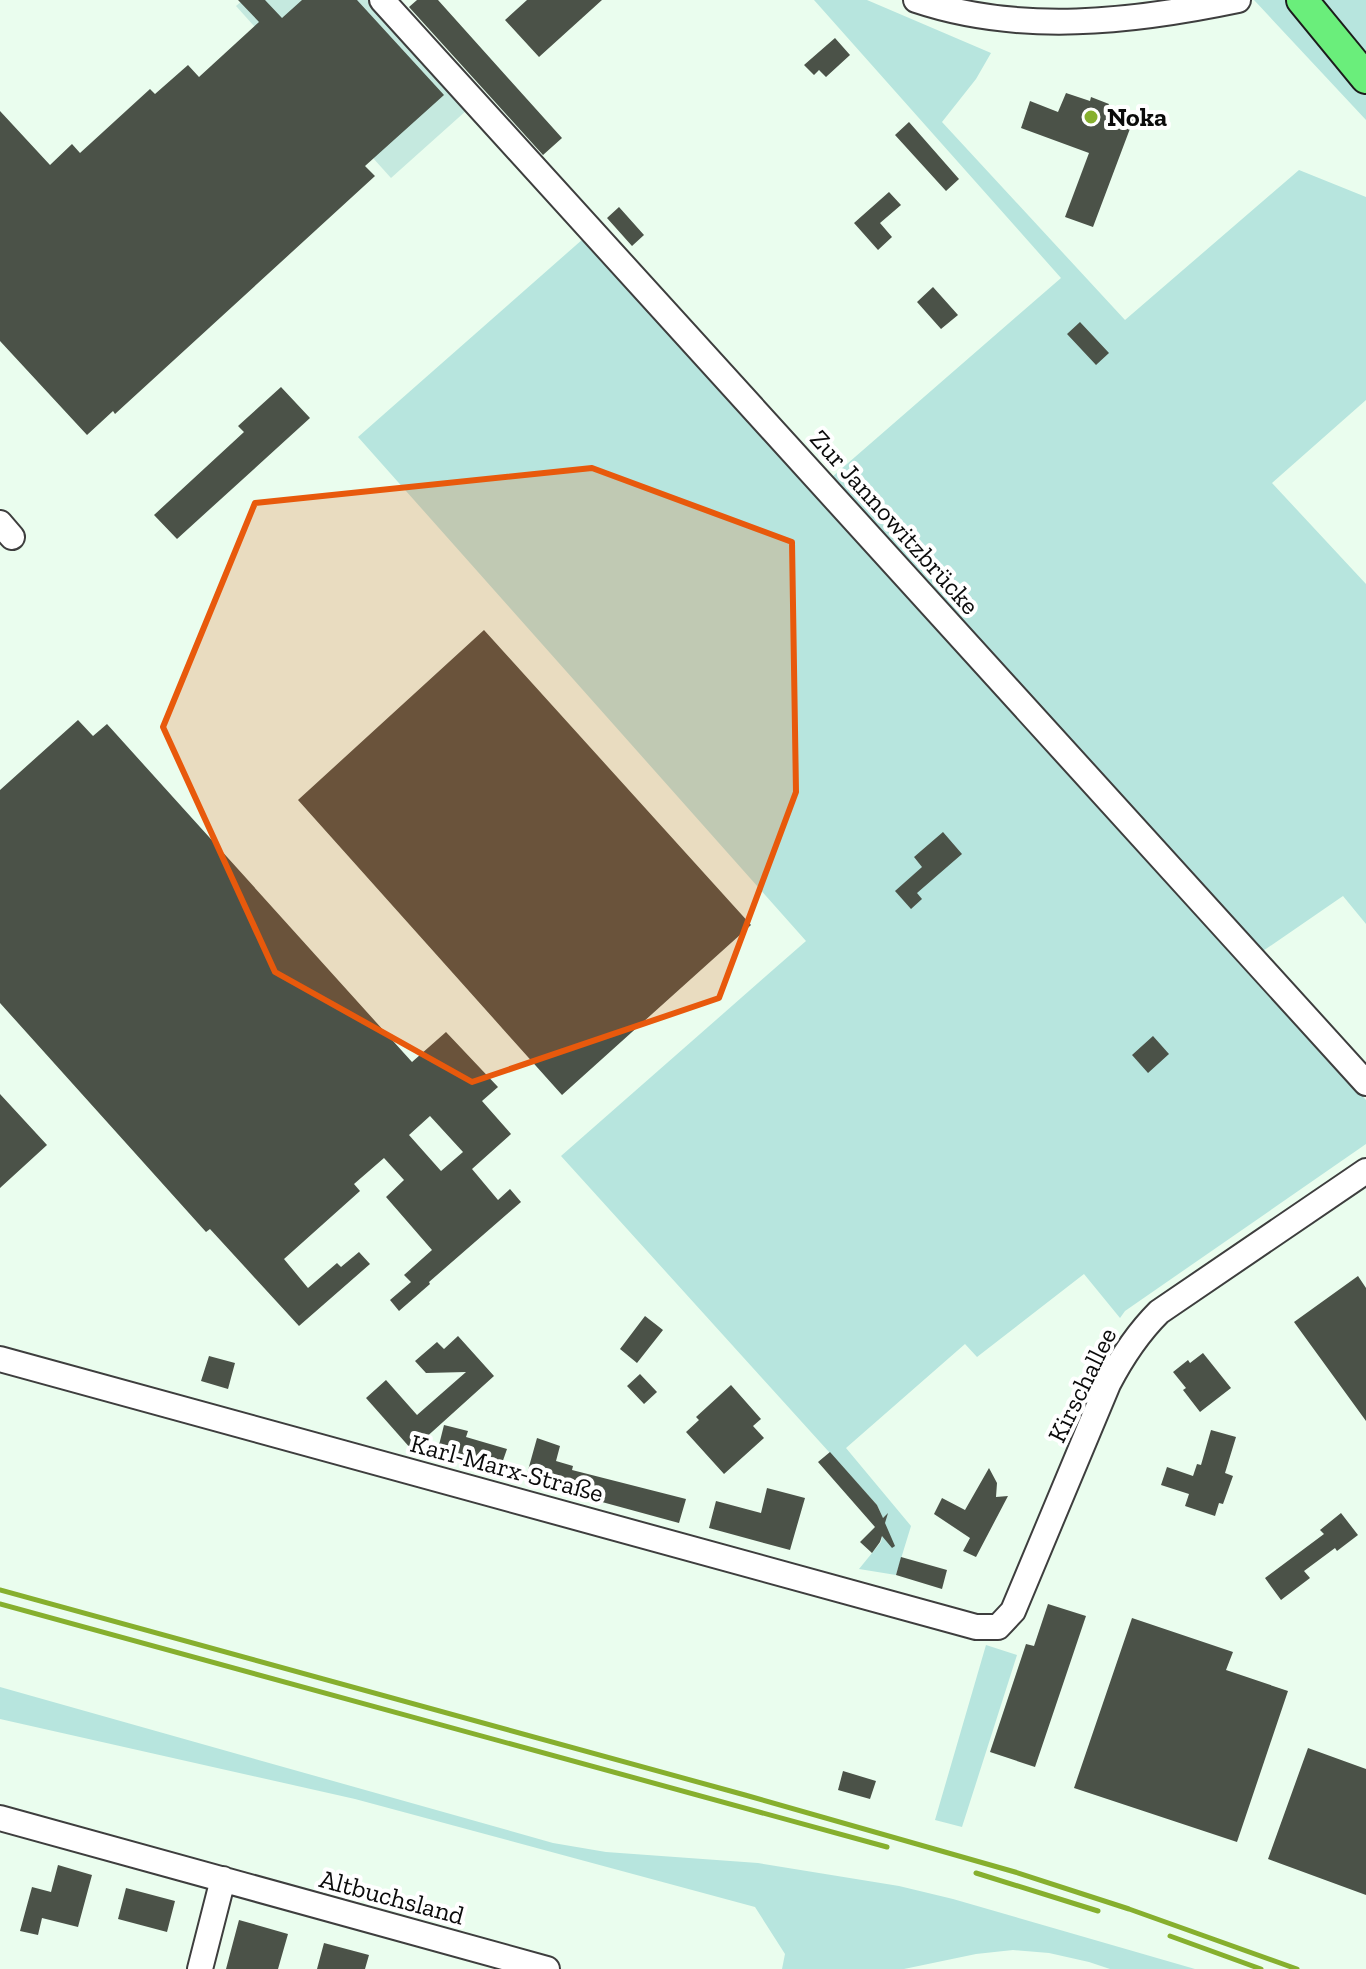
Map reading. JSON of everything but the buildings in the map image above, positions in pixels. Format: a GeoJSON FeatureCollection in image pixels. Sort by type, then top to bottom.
{"type":"FeatureCollection","features":[{"type":"Feature","properties":{"kind":"main road"},"geometry":{"type":"LineString","coordinates":[[1302,0],[1366,78]]}},
{"type":"Feature","properties":{"kind":"street","name":"Zur Jannowitzbrücke"},"geometry":{"type":"LineString","coordinates":[[382,0],[1366,1083]]}},
{"type":"Feature","properties":{"kind":"street"},"geometry":{"type":"LineString","coordinates":[[916,0],[1002,19],[1102,21],[1238,0]]}},
{"type":"Feature","properties":{"kind":"street","name":"Kirschallee"},"geometry":{"type":"LineString","coordinates":[[998,1627],[1013,1611],[1108,1384],[1121,1358],[1141,1330],[1159,1312],[1366,1171]]}},
{"type":"Feature","properties":{"kind":"street","name":"Karl-Marx-Straße"},"geometry":{"type":"LineString","coordinates":[[0,1359],[976,1627],[998,1627]]}},
{"type":"Feature","properties":{"kind":"street","name":"Altbuchsland"},"geometry":{"type":"LineString","coordinates":[[0,1818],[547,1969]]}},
{"type":"Feature","properties":{"kind":"street"},"geometry":{"type":"LineString","coordinates":[[200,1969],[223,1879]]}},
{"type":"Feature","properties":{"kind":"highlighted area"},"geometry":{"type":"Polygon","coordinates":[[[592,468],[792,542],[796,792],[719,998],[472,1082],[275,972],[163,727],[255,503],[592,468]]]}},
{"type":"Feature","properties":{"kind":"shaded area"},"geometry":{"type":"Polygon","coordinates":[[[243,0],[368,0],[467,110],[391,178],[236,6],[243,0]]]}},
{"type":"Feature","properties":{"kind":"shaded area"},"geometry":{"type":"Polygon","coordinates":[[[814,0],[867,0],[991,53],[976,79],[942,122],[1125,320],[1299,170],[1366,197],[1366,400],[1272,483],[1366,584],[1366,924],[1343,896],[1260,953],[1339,1069],[1366,1100],[1366,1144],[1125,1311],[1120,1318],[1084,1274],[977,1357],[965,1344],[846,1448],[911,1526],[896,1575],[859,1569],[881,1542],[885,1523],[877,1505],[561,1156],[806,941],[358,437],[600,224],[832,477],[1061,278],[814,0]]]}},
{"type":"Feature","properties":{"kind":"shaded area"},"geometry":{"type":"Polygon","coordinates":[[[1254,0],[1366,0],[1366,120],[1254,0]]]}},
{"type":"Feature","properties":{"kind":"shaded area"},"geometry":{"type":"Polygon","coordinates":[[[986,1645],[1017,1655],[962,1827],[935,1820],[986,1645]]]}},
{"type":"Feature","properties":{"kind":"shaded area"},"geometry":{"type":"Polygon","coordinates":[[[0,1687],[553,1843],[606,1852],[758,1863],[899,1886],[1195,1969],[1110,1969],[1049,1953],[1013,1950],[976,1954],[904,1969],[782,1969],[785,1954],[755,1907],[355,1799],[0,1719],[0,1687]]]}},
{"type":"Feature","properties":{"kind":"railway"},"geometry":{"type":"LineString","coordinates":[[0,1590],[1015,1872],[1297,1969]]}},
{"type":"Feature","properties":{"kind":"railway"},"geometry":{"type":"LineString","coordinates":[[0,1604],[887,1847]]}},
{"type":"Feature","properties":{"kind":"railway"},"geometry":{"type":"LineString","coordinates":[[976,1873],[1098,1911]]}},
{"type":"Feature","properties":{"kind":"railway"},"geometry":{"type":"LineString","coordinates":[[1170,1936],[1261,1969]]}},
{"type":"Feature","properties":{"kind":"place","name":"Noka"},"geometry":{"type":"Point","coordinates":[1091,117]}}]}
